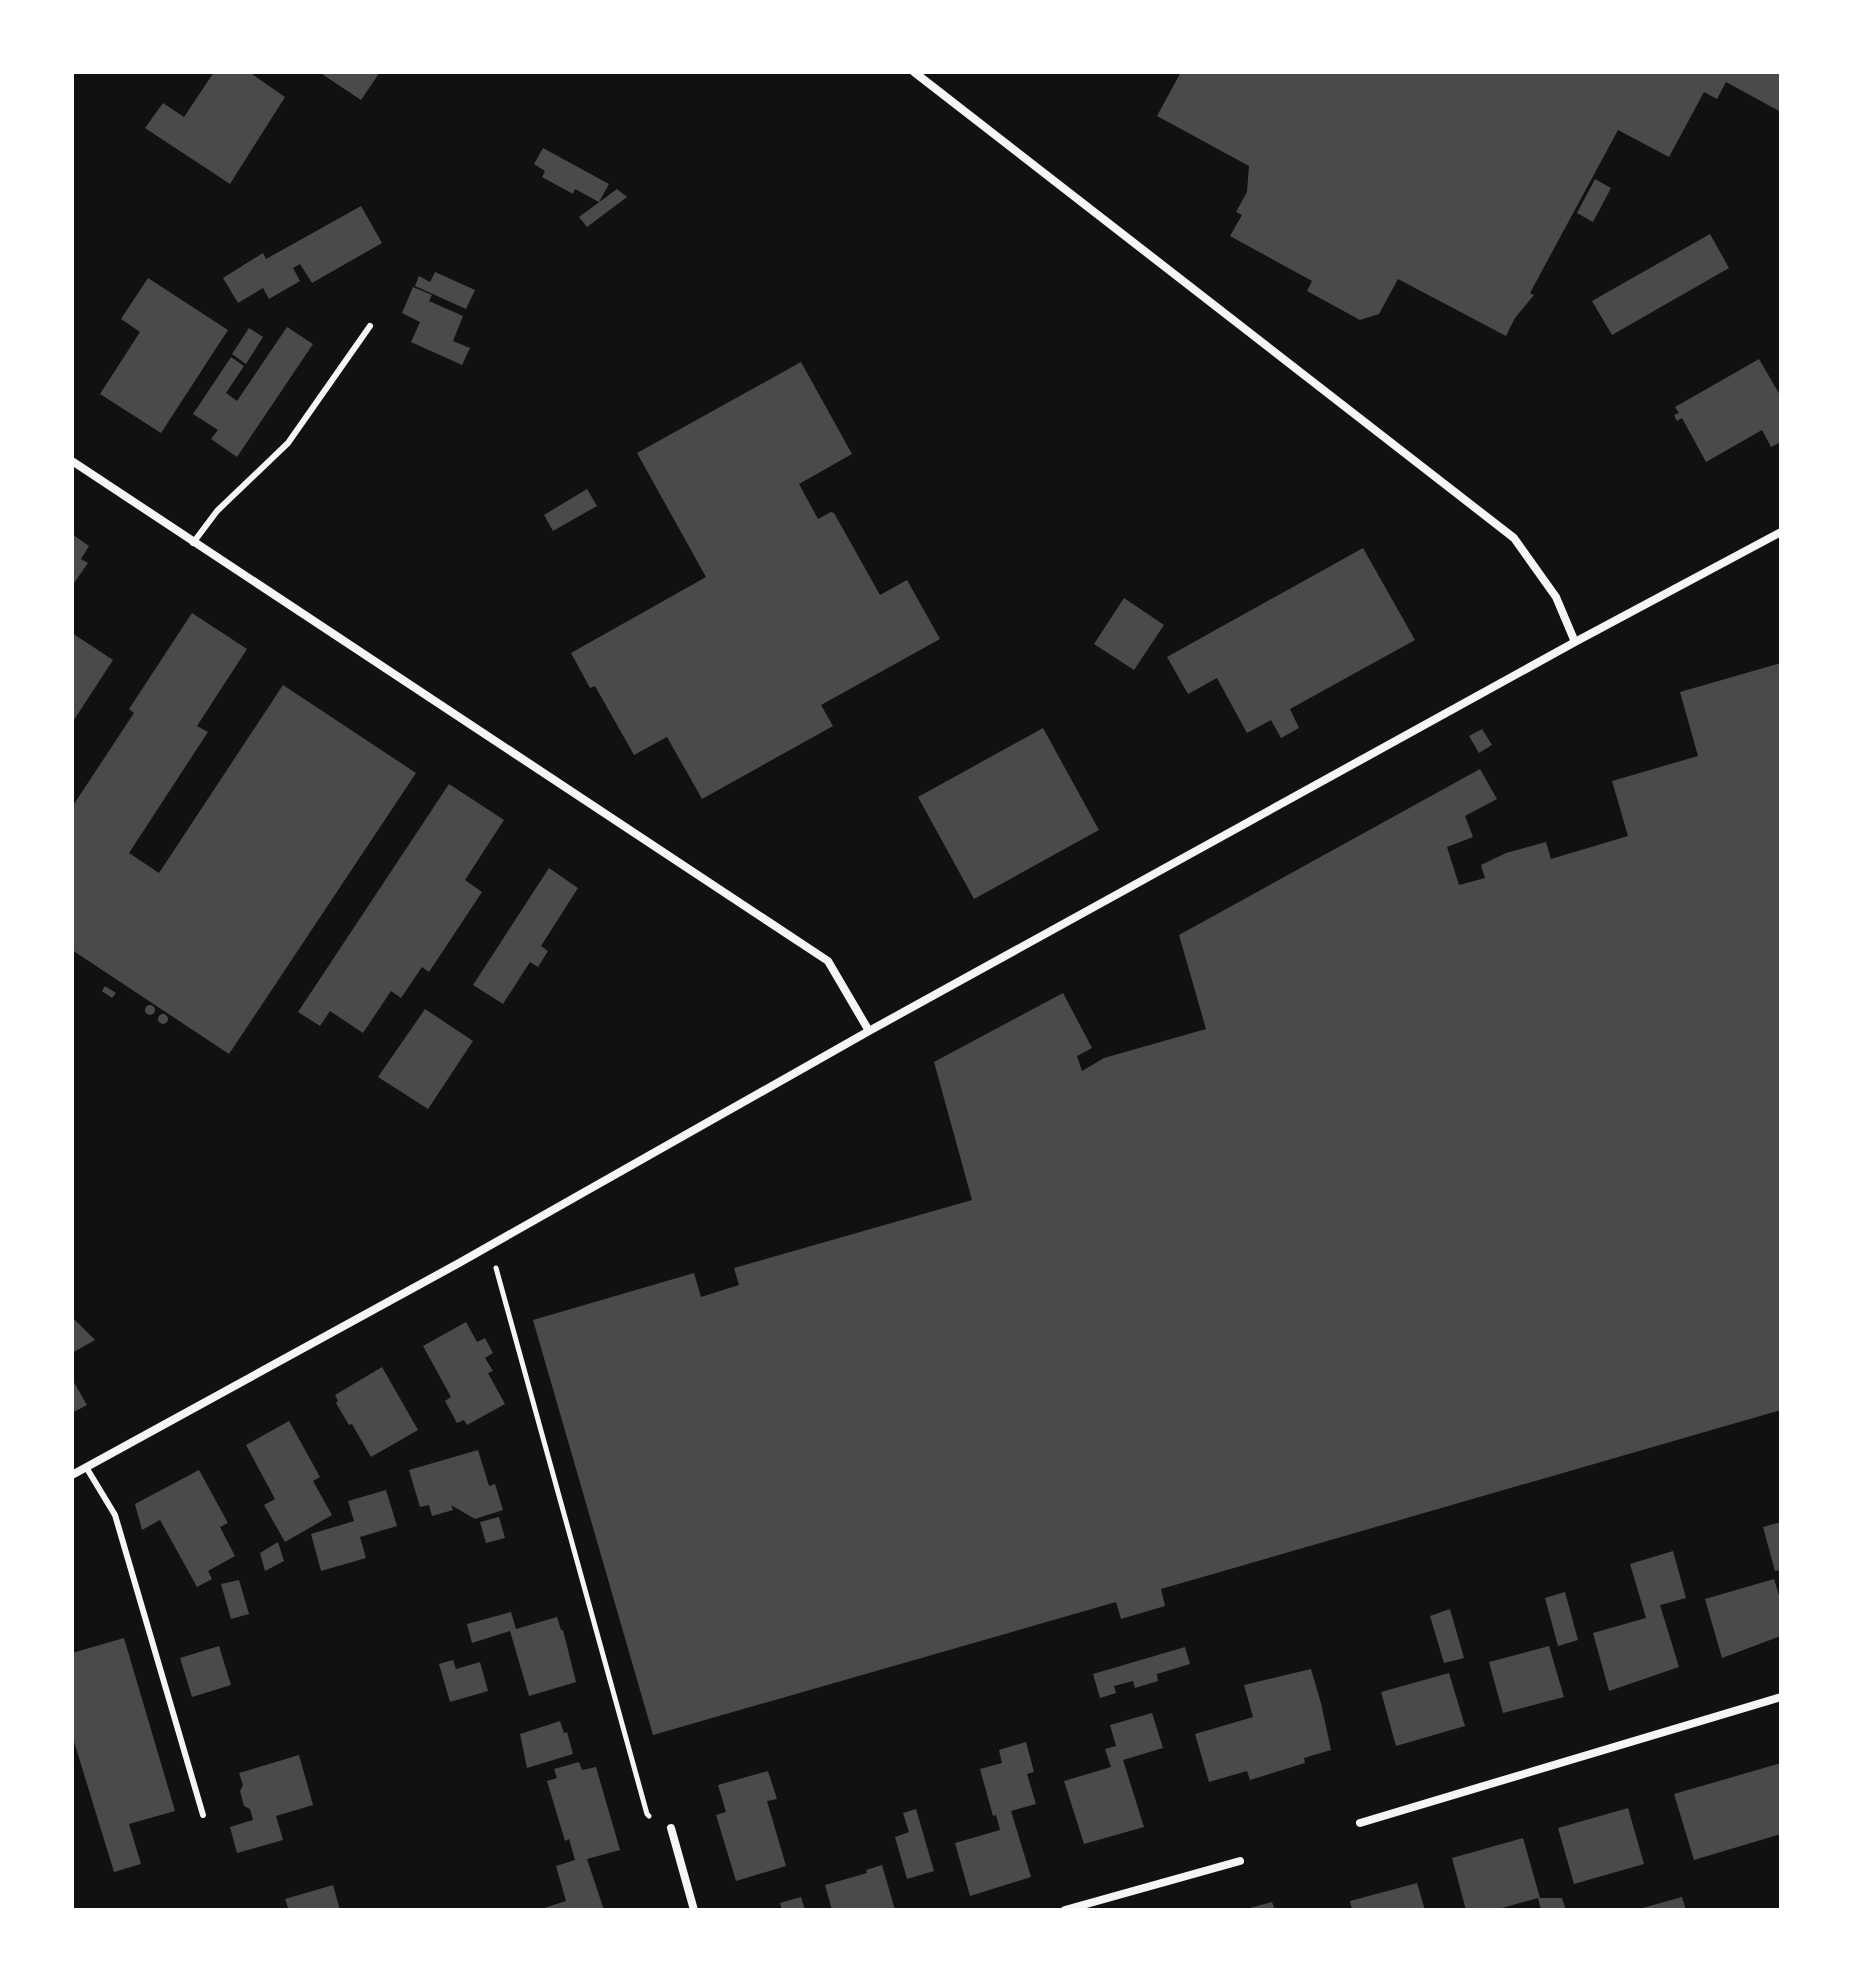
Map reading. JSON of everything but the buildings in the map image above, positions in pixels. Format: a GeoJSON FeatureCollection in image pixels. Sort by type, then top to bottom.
{"type":"FeatureCollection","features":[{"type":"Feature","properties":{"kind":"street"},"geometry":{"type":"LineString","coordinates":[[914,72],[1514,538],[1556,597],[1575,642]]}},
{"type":"Feature","properties":{"kind":"street"},"geometry":{"type":"LineString","coordinates":[[72,461],[828,961],[869,1031]]}},
{"type":"Feature","properties":{"kind":"street"},"geometry":{"type":"LineString","coordinates":[[72,1475],[869,1031],[1781,532]]}},
{"type":"Feature","properties":{"kind":"street"},"geometry":{"type":"LineString","coordinates":[[1360,1823],[1781,1697]]}},
{"type":"Feature","properties":{"kind":"street"},"geometry":{"type":"LineString","coordinates":[[671,1828],[694,1910]]}},
{"type":"Feature","properties":{"kind":"street"},"geometry":{"type":"LineString","coordinates":[[1065,1910],[1240,1861]]}},
{"type":"Feature","properties":{"kind":"lane"},"geometry":{"type":"LineString","coordinates":[[193,543],[217,511],[288,443],[370,326]]}},
{"type":"Feature","properties":{"kind":"lane"},"geometry":{"type":"LineString","coordinates":[[86,1467],[115,1515],[203,1815]]}},
{"type":"Feature","properties":{"kind":"path"},"geometry":{"type":"LineString","coordinates":[[489,1245],[647,1814],[671,1828]]}}]}
